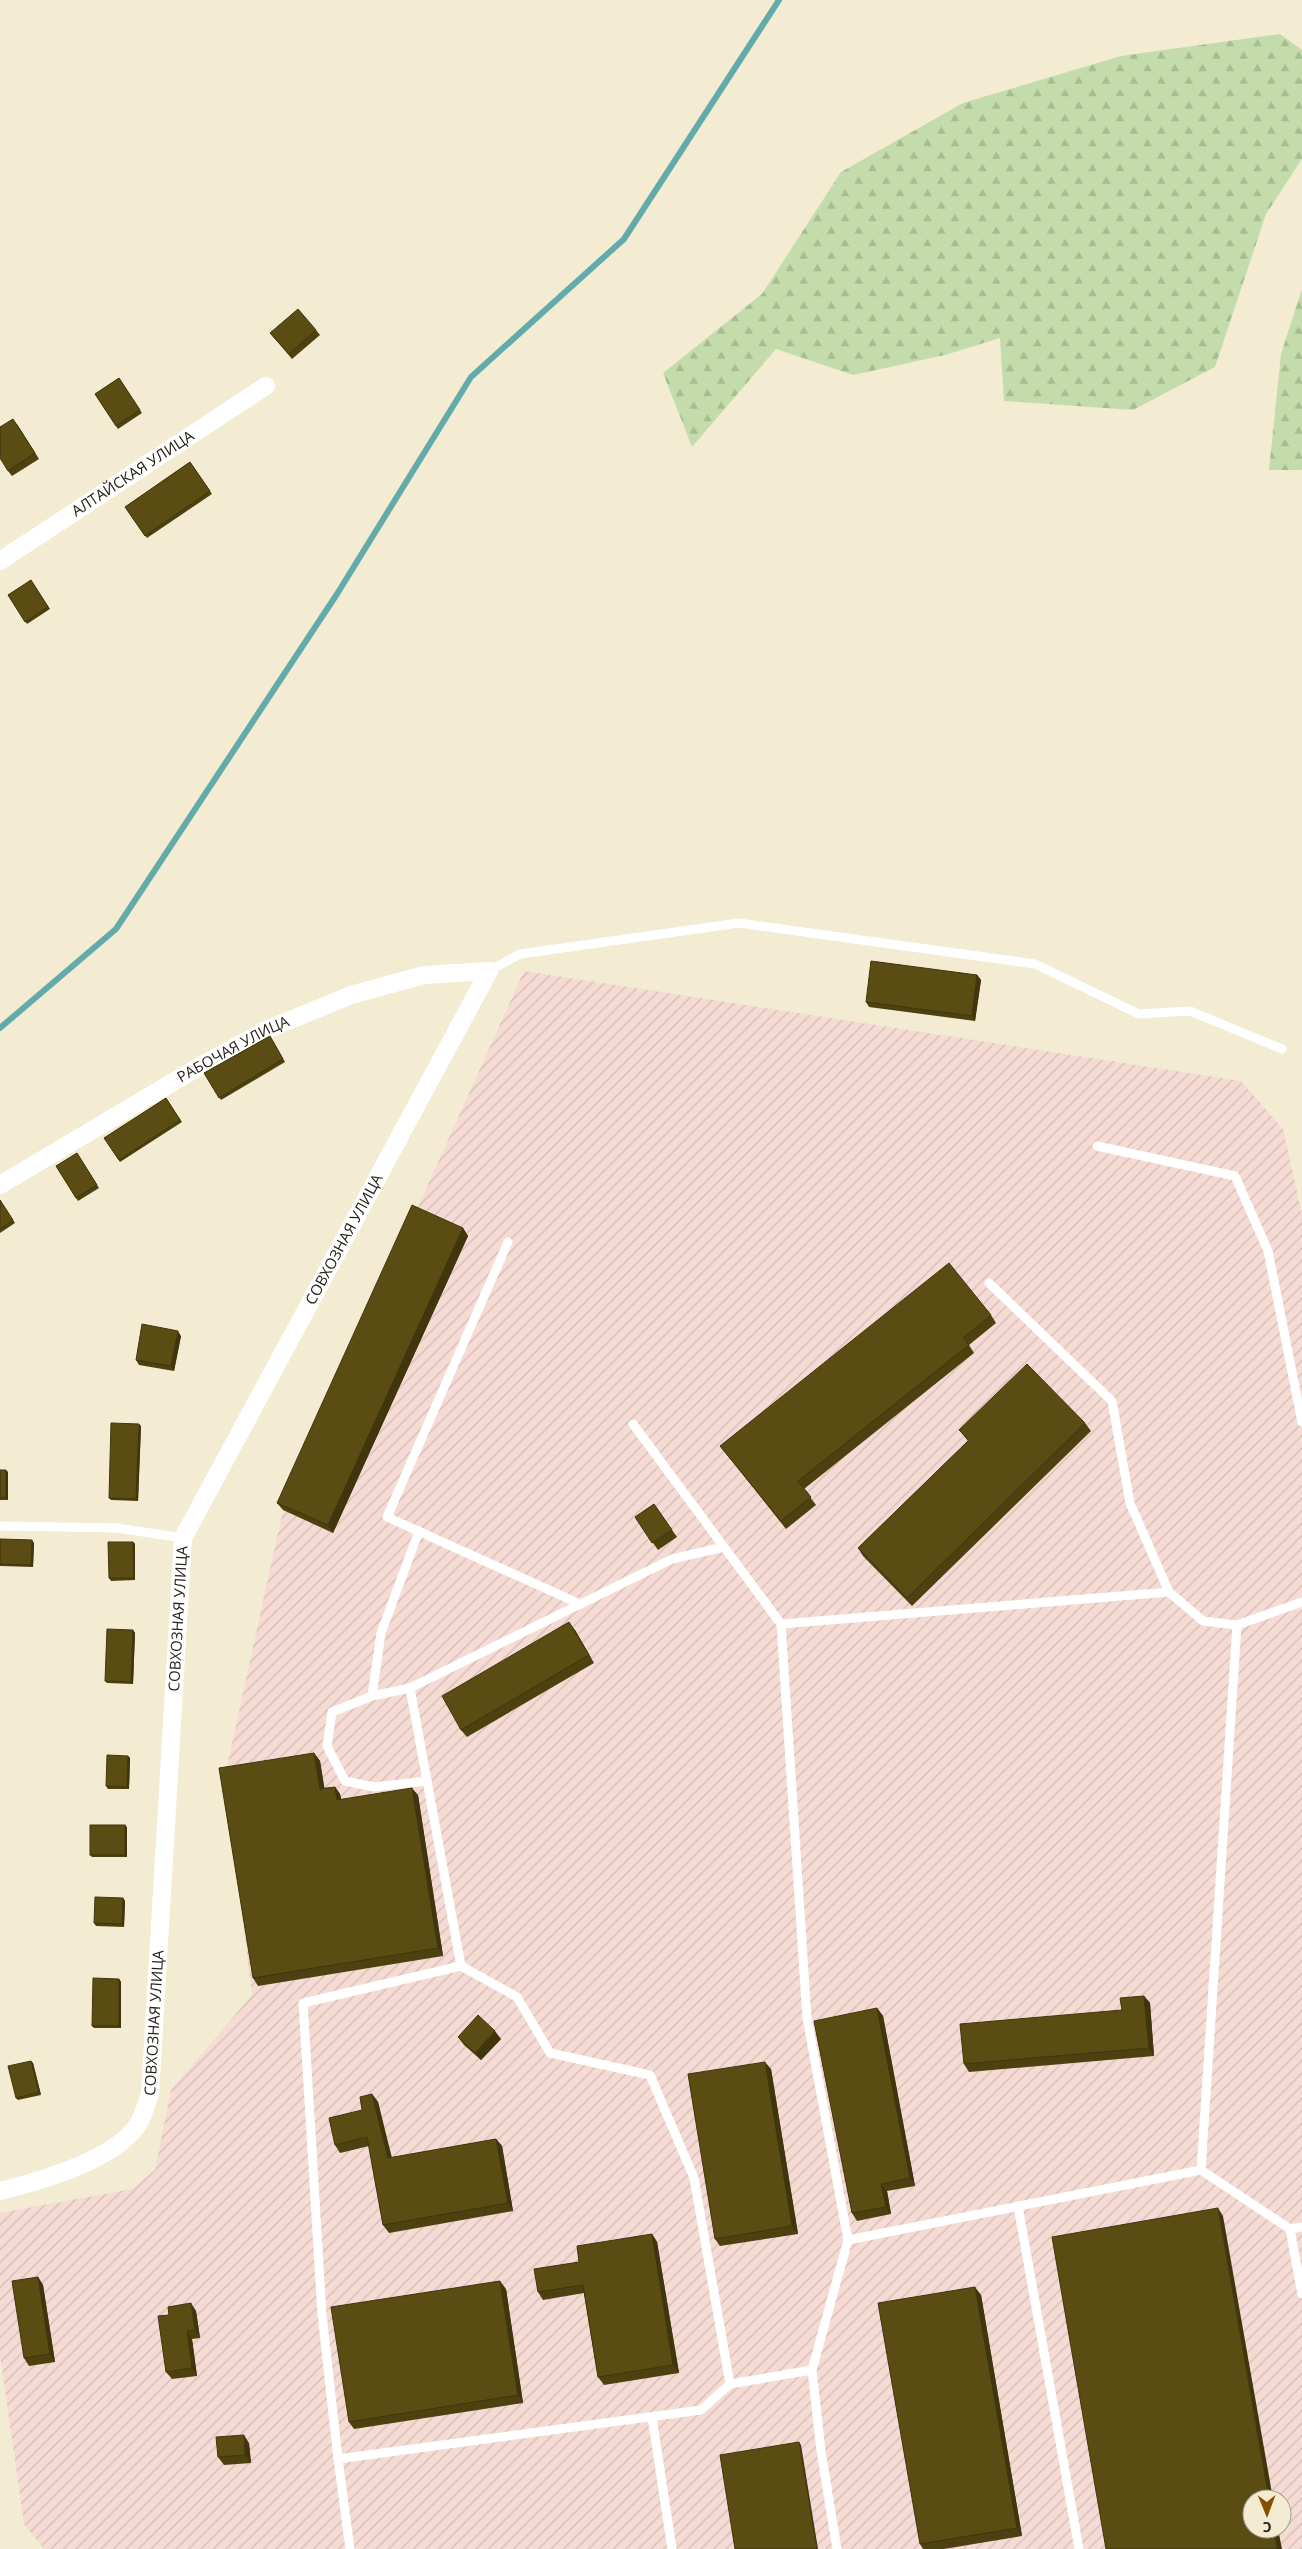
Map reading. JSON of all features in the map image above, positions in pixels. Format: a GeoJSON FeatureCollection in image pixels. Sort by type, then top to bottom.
{"type":"FeatureCollection","features":[{"type":"Feature","properties":{"kind":"street","name":"АЛТАЙСКАЯ УЛИЦА"},"geometry":{"type":"LineString","coordinates":[[0,561],[266,386]]}},
{"type":"Feature","properties":{"kind":"street","name":"РАБОЧАЯ УЛИЦА"},"geometry":{"type":"LineString","coordinates":[[0,1185],[195,1069],[266,1030],[351,995],[424,975],[489,972]]}},
{"type":"Feature","properties":{"kind":"street","name":"СОВХОЗНАЯ УЛИЦА"},"geometry":{"type":"LineString","coordinates":[[0,2191],[42,2180],[113,2149],[138,2126],[150,2094],[184,1538],[489,972]]}},
{"type":"Feature","properties":{"kind":"lane"},"geometry":{"type":"LineString","coordinates":[[489,972],[520,954],[739,923],[1035,964],[1139,1014],[1190,1011],[1282,1049]]}},
{"type":"Feature","properties":{"kind":"lane"},"geometry":{"type":"LineString","coordinates":[[1097,1146],[1235,1176],[1268,1251],[1302,1422]]}},
{"type":"Feature","properties":{"kind":"lane"},"geometry":{"type":"LineString","coordinates":[[508,1242],[387,1517],[580,1604]]}},
{"type":"Feature","properties":{"kind":"lane"},"geometry":{"type":"LineString","coordinates":[[989,1283],[1112,1401],[1130,1503],[1169,1592],[1204,1621],[1237,1625],[1302,1602]]}},
{"type":"Feature","properties":{"kind":"lane"},"geometry":{"type":"LineString","coordinates":[[633,1424],[781,1624],[807,2018],[848,2240],[812,2370],[821,2451],[837,2549]]}},
{"type":"Feature","properties":{"kind":"lane"},"geometry":{"type":"LineString","coordinates":[[0,1526],[118,1528],[184,1538]]}},
{"type":"Feature","properties":{"kind":"lane"},"geometry":{"type":"LineString","coordinates":[[372,1696],[381,1633],[419,1531]]}},
{"type":"Feature","properties":{"kind":"lane"},"geometry":{"type":"LineString","coordinates":[[427,1781],[374,1786],[345,1781],[327,1746],[332,1712],[372,1696],[410,1688],[672,1558],[724,1547]]}},
{"type":"Feature","properties":{"kind":"lane"},"geometry":{"type":"LineString","coordinates":[[781,1624],[1169,1592]]}},
{"type":"Feature","properties":{"kind":"lane"},"geometry":{"type":"LineString","coordinates":[[1201,2170],[1237,1625]]}},
{"type":"Feature","properties":{"kind":"lane"},"geometry":{"type":"LineString","coordinates":[[410,1688],[461,1966]]}},
{"type":"Feature","properties":{"kind":"lane"},"geometry":{"type":"LineString","coordinates":[[350,2549],[322,2314],[303,2003],[461,1966],[517,1997],[550,2053],[650,2075],[694,2178],[730,2384]]}},
{"type":"Feature","properties":{"kind":"lane"},"geometry":{"type":"LineString","coordinates":[[848,2240],[1201,2170],[1290,2229],[1302,2227]]}},
{"type":"Feature","properties":{"kind":"lane"},"geometry":{"type":"LineString","coordinates":[[1018,2206],[1079,2549]]}},
{"type":"Feature","properties":{"kind":"lane"},"geometry":{"type":"LineString","coordinates":[[1290,2229],[1302,2294]]}},
{"type":"Feature","properties":{"kind":"lane"},"geometry":{"type":"LineString","coordinates":[[338,2459],[700,2410],[730,2384],[812,2370]]}},
{"type":"Feature","properties":{"kind":"lane"},"geometry":{"type":"LineString","coordinates":[[652,2416],[672,2549]]}},
{"type":"Feature","properties":{"kind":"shaded area"},"geometry":{"type":"Polygon","coordinates":[[[524,971],[1241,1081],[1283,1129],[1302,1215],[1302,2549],[44,2549],[24,2524],[0,2355],[0,2213],[132,2189],[155,2170],[171,2090],[252,1995],[225,1776],[284,1505],[524,971]]]}},
{"type":"Feature","properties":{"kind":"green space"},"geometry":{"type":"Polygon","coordinates":[[[1280,34],[1302,50],[1302,159],[1266,214],[1215,367],[1133,410],[1004,401],[1000,338],[945,355],[853,375],[776,349],[692,447],[663,373],[762,294],[841,172],[963,103],[1121,56],[1280,34]]]}},
{"type":"Feature","properties":{"kind":"green space"},"geometry":{"type":"Polygon","coordinates":[[[1302,289],[1302,470],[1269,470],[1281,354],[1302,289]]]}},
{"type":"Feature","properties":{"kind":"building"},"geometry":{"type":"Polygon","coordinates":[[[298,309],[316,330],[289,354],[270,333],[298,309]]]}},
{"type":"Feature","properties":{"kind":"building"},"geometry":{"type":"Polygon","coordinates":[[[119,378],[140,410],[116,426],[95,394],[119,378]]]}},
{"type":"Feature","properties":{"kind":"building"},"geometry":{"type":"Polygon","coordinates":[[[13,419],[35,453],[8,471],[0,458],[0,427],[13,419]]]}},
{"type":"Feature","properties":{"kind":"building"},"geometry":{"type":"Polygon","coordinates":[[[190,462],[210,491],[145,536],[125,507],[190,462]]]}},
{"type":"Feature","properties":{"kind":"building"},"geometry":{"type":"Polygon","coordinates":[[[31,580],[48,607],[25,622],[8,595],[31,580]]]}},
{"type":"Feature","properties":{"kind":"building"},"geometry":{"type":"Polygon","coordinates":[[[871,961],[977,975],[972,1016],[866,1002],[871,961]]]}},
{"type":"Feature","properties":{"kind":"building"},"geometry":{"type":"Polygon","coordinates":[[[270,1036],[283,1059],[219,1098],[204,1073],[270,1036]]]}},
{"type":"Feature","properties":{"kind":"building"},"geometry":{"type":"Polygon","coordinates":[[[166,1098],[180,1120],[119,1160],[104,1138],[166,1098]]]}},
{"type":"Feature","properties":{"kind":"building"},"geometry":{"type":"Polygon","coordinates":[[[77,1153],[97,1185],[76,1198],[56,1166],[77,1153]]]}},
{"type":"Feature","properties":{"kind":"building"},"geometry":{"type":"Polygon","coordinates":[[[0,1200],[13,1220],[0,1229],[0,1200]]]}},
{"type":"Feature","properties":{"kind":"building"},"geometry":{"type":"Polygon","coordinates":[[[412,1205],[463,1228],[328,1525],[277,1503],[412,1205]]]}},
{"type":"Feature","properties":{"kind":"building"},"geometry":{"type":"Polygon","coordinates":[[[949,1263],[991,1315],[963,1338],[969,1345],[798,1481],[811,1497],[781,1521],[720,1446],[949,1263]]]}},
{"type":"Feature","properties":{"kind":"building"},"geometry":{"type":"Polygon","coordinates":[[[142,1324],[178,1331],[171,1366],[136,1360],[142,1324]]]}},
{"type":"Feature","properties":{"kind":"building"},"geometry":{"type":"Polygon","coordinates":[[[1027,1364],[1085,1423],[907,1598],[858,1548],[969,1440],[959,1430],[1027,1364]]]}},
{"type":"Feature","properties":{"kind":"building"},"geometry":{"type":"Polygon","coordinates":[[[111,1423],[139,1424],[136,1499],[109,1498],[111,1423]]]}},
{"type":"Feature","properties":{"kind":"building"},"geometry":{"type":"Polygon","coordinates":[[[0,1470],[6,1470],[6,1497],[0,1498],[0,1470]]]}},
{"type":"Feature","properties":{"kind":"building"},"geometry":{"type":"Polygon","coordinates":[[[654,1504],[672,1530],[652,1543],[635,1517],[654,1504]]]}},
{"type":"Feature","properties":{"kind":"building"},"geometry":{"type":"Polygon","coordinates":[[[0,1539],[32,1540],[31,1565],[0,1564],[0,1539]]]}},
{"type":"Feature","properties":{"kind":"building"},"geometry":{"type":"Polygon","coordinates":[[[108,1542],[133,1542],[134,1578],[109,1578],[108,1542]]]}},
{"type":"Feature","properties":{"kind":"building"},"geometry":{"type":"Polygon","coordinates":[[[569,1622],[589,1655],[461,1730],[442,1696],[569,1622]]]}},
{"type":"Feature","properties":{"kind":"building"},"geometry":{"type":"Polygon","coordinates":[[[107,1629],[133,1630],[131,1682],[105,1681],[107,1629]]]}},
{"type":"Feature","properties":{"kind":"building"},"geometry":{"type":"Polygon","coordinates":[[[314,1753],[320,1789],[335,1787],[337,1800],[412,1788],[438,1948],[253,1978],[219,1768],[314,1753]]]}},
{"type":"Feature","properties":{"kind":"building"},"geometry":{"type":"Polygon","coordinates":[[[107,1755],[128,1756],[127,1787],[106,1786],[107,1755]]]}},
{"type":"Feature","properties":{"kind":"building"},"geometry":{"type":"Polygon","coordinates":[[[90,1825],[125,1825],[125,1855],[90,1855],[90,1825]]]}},
{"type":"Feature","properties":{"kind":"building"},"geometry":{"type":"Polygon","coordinates":[[[95,1897],[123,1898],[122,1924],[94,1923],[95,1897]]]}},
{"type":"Feature","properties":{"kind":"building"},"geometry":{"type":"Polygon","coordinates":[[[93,1978],[119,1979],[119,2026],[92,2026],[93,1978]]]}},
{"type":"Feature","properties":{"kind":"building"},"geometry":{"type":"Polygon","coordinates":[[[1144,1996],[1149,2048],[964,2064],[960,2024],[1122,2010],[1120,1998],[1144,1996]]]}},
{"type":"Feature","properties":{"kind":"building"},"geometry":{"type":"Polygon","coordinates":[[[877,2008],[910,2178],[881,2184],[886,2207],[852,2213],[814,2021],[877,2008]]]}},
{"type":"Feature","properties":{"kind":"building"},"geometry":{"type":"Polygon","coordinates":[[[478,2015],[495,2031],[475,2053],[458,2037],[478,2015]]]}},
{"type":"Feature","properties":{"kind":"building"},"geometry":{"type":"Polygon","coordinates":[[[31,2061],[39,2092],[16,2098],[8,2066],[31,2061]]]}},
{"type":"Feature","properties":{"kind":"building"},"geometry":{"type":"Polygon","coordinates":[[[765,2062],[792,2226],[715,2239],[688,2074],[765,2062]]]}},
{"type":"Feature","properties":{"kind":"building"},"geometry":{"type":"Polygon","coordinates":[[[372,2094],[388,2158],[496,2139],[508,2203],[383,2225],[367,2137],[335,2145],[329,2118],[362,2110],[360,2097],[372,2094]]]}},
{"type":"Feature","properties":{"kind":"building"},"geometry":{"type":"Polygon","coordinates":[[[1218,2208],[1267,2489],[1242,2489],[1242,2539],[1276,2539],[1277,2549],[1106,2549],[1052,2237],[1218,2208]]]}},
{"type":"Feature","properties":{"kind":"building"},"geometry":{"type":"Polygon","coordinates":[[[652,2234],[673,2365],[598,2377],[583,2285],[538,2292],[534,2269],[579,2262],[577,2246],[652,2234]]]}},
{"type":"Feature","properties":{"kind":"building"},"geometry":{"type":"Polygon","coordinates":[[[38,2277],[50,2354],[24,2358],[12,2281],[38,2277]]]}},
{"type":"Feature","properties":{"kind":"building"},"geometry":{"type":"Polygon","coordinates":[[[500,2281],[518,2395],[349,2422],[331,2307],[500,2281]]]}},
{"type":"Feature","properties":{"kind":"building"},"geometry":{"type":"Polygon","coordinates":[[[975,2287],[1017,2528],[920,2544],[878,2303],[975,2287]]]}},
{"type":"Feature","properties":{"kind":"building"},"geometry":{"type":"Polygon","coordinates":[[[191,2303],[195,2330],[187,2331],[192,2368],[166,2372],[158,2316],[169,2315],[168,2307],[191,2303]]]}},
{"type":"Feature","properties":{"kind":"building"},"geometry":{"type":"Polygon","coordinates":[[[244,2435],[245,2455],[218,2457],[216,2437],[244,2435]]]}},
{"type":"Feature","properties":{"kind":"building"},"geometry":{"type":"Polygon","coordinates":[[[799,2442],[817,2549],[735,2549],[720,2455],[799,2442]]]}},
{"type":"Feature","properties":{"kind":"waterway"},"geometry":{"type":"LineString","coordinates":[[0,1028],[116,929],[337,594],[471,377],[624,239],[779,0]]}}]}
